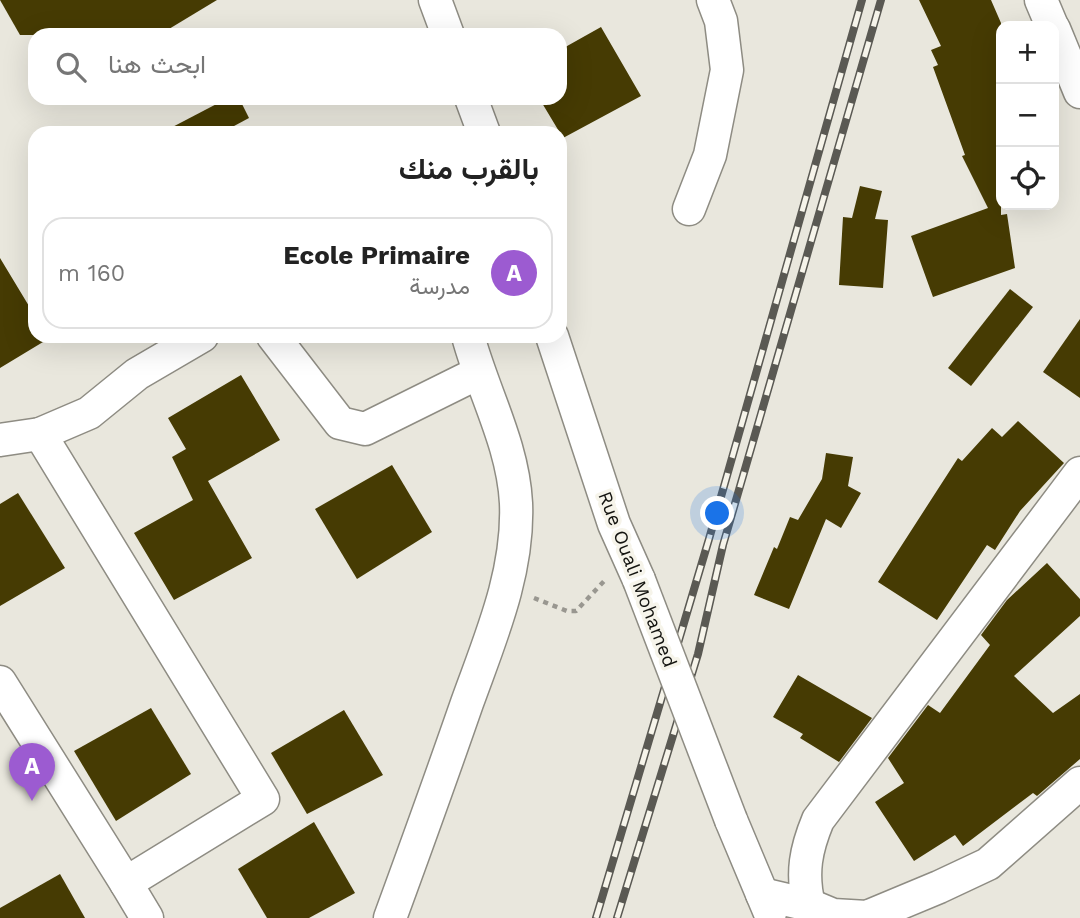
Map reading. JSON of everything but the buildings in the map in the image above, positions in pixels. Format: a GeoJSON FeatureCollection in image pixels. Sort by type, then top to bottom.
{"type":"FeatureCollection","features":[{"type":"Feature","properties":{"kind":"street"},"geometry":{"type":"LineString","coordinates":[[435,0],[445,28]]}},
{"type":"Feature","properties":{"kind":"street"},"geometry":{"type":"LineString","coordinates":[[689,209],[710,155],[727,71],[721,20],[713,0]]}},
{"type":"Feature","properties":{"kind":"street"},"geometry":{"type":"LineString","coordinates":[[1041,0],[1050,21]]}},
{"type":"Feature","properties":{"kind":"street"},"geometry":{"type":"LineString","coordinates":[[1059,42],[1080,92]]}},
{"type":"Feature","properties":{"kind":"street"},"geometry":{"type":"LineString","coordinates":[[474,105],[481,126]]}},
{"type":"Feature","properties":{"kind":"street"},"geometry":{"type":"LineString","coordinates":[[0,440],[40,434],[89,413],[137,374],[190,343]]}},
{"type":"Feature","properties":{"kind":"street"},"geometry":{"type":"LineString","coordinates":[[278,343],[340,423],[365,429],[478,373]]}},
{"type":"Feature","properties":{"kind":"street"},"geometry":{"type":"LineString","coordinates":[[390,918],[507,587],[515,547],[516,502],[508,456],[492,401],[478,373],[470,343]]}},
{"type":"Feature","properties":{"kind":"street","name":"Rue Ouali Mohamed"},"geometry":{"type":"LineString","coordinates":[[554,343],[614,524],[624,578],[767,906]]}},
{"type":"Feature","properties":{"kind":"street"},"geometry":{"type":"LineString","coordinates":[[40,434],[263,799],[126,883]]}},
{"type":"Feature","properties":{"kind":"street"},"geometry":{"type":"LineString","coordinates":[[809,905],[806,882],[807,846],[818,820],[1080,473]]}},
{"type":"Feature","properties":{"kind":"street"},"geometry":{"type":"LineString","coordinates":[[0,682],[147,918]]}},
{"type":"Feature","properties":{"kind":"street"},"geometry":{"type":"LineString","coordinates":[[767,906],[809,905],[833,915],[867,917],[988,864],[1080,783]]}},
{"type":"Feature","properties":{"kind":"path"},"geometry":{"type":"LineString","coordinates":[[507,587],[567,611],[576,611],[624,578]]}},
{"type":"Feature","properties":{"kind":"railway"},"geometry":{"type":"LineString","coordinates":[[596,918],[709,539],[862,0]]}},
{"type":"Feature","properties":{"kind":"railway"},"geometry":{"type":"LineString","coordinates":[[617,918],[698,654],[723,545],[881,0]]}},
{"type":"Feature","properties":{"kind":"place","name":"Ecole Primaire"},"geometry":{"type":"Point","coordinates":[32,801]}}]}
